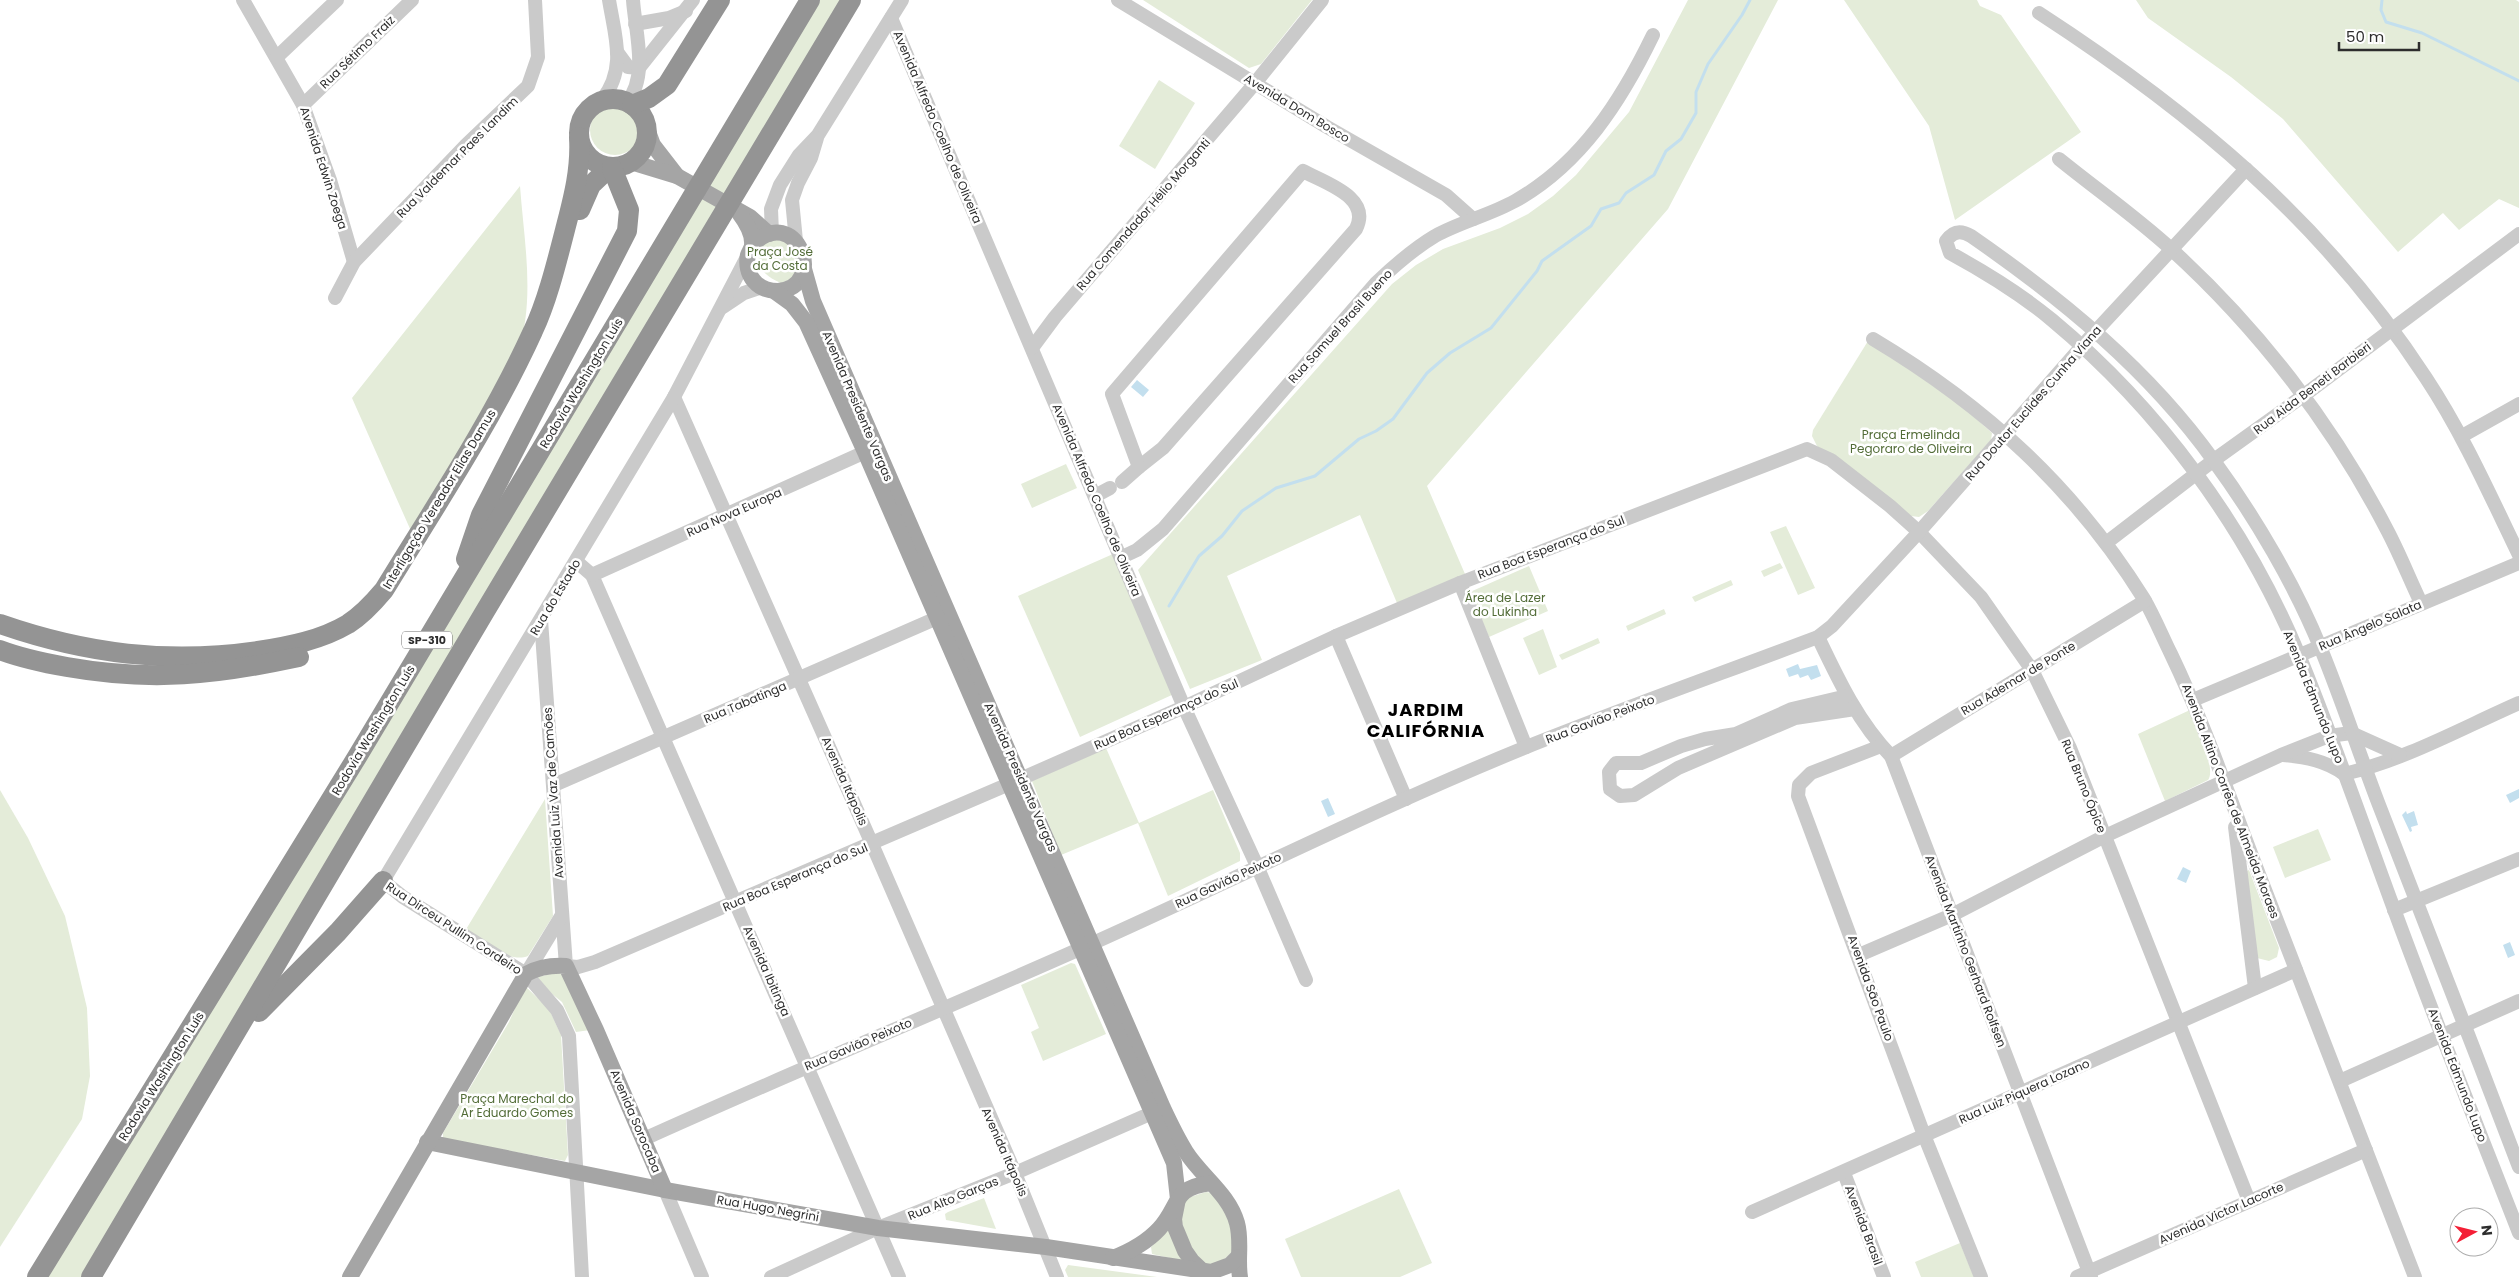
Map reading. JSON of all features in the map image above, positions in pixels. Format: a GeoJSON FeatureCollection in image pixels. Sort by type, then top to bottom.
{"type":"FeatureCollection","features":[{"type":"Feature","properties":{"kind":"highway"},"geometry":{"type":"LineString","coordinates":[[630,104],[643,118],[646,126],[647,134],[642,150],[631,162],[611,167],[598,164],[589,158],[582,148],[579,137],[579,125],[584,114],[602,100],[611,99],[630,104],[649,98],[667,85],[720,0]]}},
{"type":"Feature","properties":{"kind":"highway","name":"Rodovia Washington Luís"},"geometry":{"type":"LineString","coordinates":[[37,1277],[357,758],[810,0]]}},
{"type":"Feature","properties":{"kind":"highway","name":"SP-310"},"geometry":{"type":"LineString","coordinates":[[90,1277],[851,0]]}},
{"type":"Feature","properties":{"kind":"highway","name":"Interligação Vereador Elias Damus"},"geometry":{"type":"LineString","coordinates":[[0,624],[46,640],[105,652],[150,657],[195,657],[242,653],[309,641],[350,623],[368,608],[384,590],[495,407],[534,329],[561,246],[576,188],[580,158],[579,137]]}},
{"type":"Feature","properties":{"kind":"highway"},"geometry":{"type":"LineString","coordinates":[[454,595],[481,514],[627,231],[629,210],[611,167]]}},
{"type":"Feature","properties":{"kind":"highway","name":"Interligação Vereador Elias Damus"},"geometry":{"type":"LineString","coordinates":[[0,650],[53,664],[105,674],[178,676],[215,673],[299,657],[342,641],[360,629],[377,615],[422,552],[519,383],[551,310],[583,200],[591,185],[611,167]]}},
{"type":"Feature","properties":{"kind":"highway"},"geometry":{"type":"LineString","coordinates":[[186,1116],[238,1036],[270,999],[361,908],[383,881]]}},
{"type":"Feature","properties":{"kind":"main road"},"geometry":{"type":"LineString","coordinates":[[646,126],[653,145],[680,178]]}},
{"type":"Feature","properties":{"kind":"main road"},"geometry":{"type":"LineString","coordinates":[[631,162],[680,178],[759,223],[770,233],[789,236],[796,241],[803,254],[804,269],[793,286],[768,289],[749,273],[750,250],[746,223],[737,211]]}},
{"type":"Feature","properties":{"kind":"main road"},"geometry":{"type":"LineString","coordinates":[[750,250],[759,238],[770,233]]}},
{"type":"Feature","properties":{"kind":"main road","name":"Avenida Presidente Vargas"},"geometry":{"type":"LineString","coordinates":[[804,269],[813,301],[937,618],[1015,781]]}},
{"type":"Feature","properties":{"kind":"main road","name":"Avenida Presidente Vargas"},"geometry":{"type":"LineString","coordinates":[[768,289],[792,304],[806,322],[871,449],[1158,1110],[1174,1163],[1178,1199],[1174,1219],[1177,1233],[1185,1251],[1205,1274]]}},
{"type":"Feature","properties":{"kind":"main road","name":"Rua Boa Esperança do Sul"},"geometry":{"type":"LineString","coordinates":[[526,974],[545,967],[566,966]]}},
{"type":"Feature","properties":{"kind":"main road","name":"Avenida Sorocaba"},"geometry":{"type":"LineString","coordinates":[[566,966],[644,1138],[664,1190]]}},
{"type":"Feature","properties":{"kind":"main road"},"geometry":{"type":"LineString","coordinates":[[350,1277],[526,974]]}},
{"type":"Feature","properties":{"kind":"main road","name":"Avenida Presidente Vargas"},"geometry":{"type":"LineString","coordinates":[[1158,1110],[1186,1152],[1223,1195],[1234,1217],[1239,1241],[1240,1277]]}},
{"type":"Feature","properties":{"kind":"main road","name":"Rua Hugo Negrini"},"geometry":{"type":"LineString","coordinates":[[427,1142],[664,1190],[878,1228],[1046,1247],[1205,1274]]}},
{"type":"Feature","properties":{"kind":"main road"},"geometry":{"type":"LineString","coordinates":[[641,1185],[656,1169]]}},
{"type":"Feature","properties":{"kind":"main road"},"geometry":{"type":"LineString","coordinates":[[1111,1258],[1138,1247],[1150,1238],[1168,1219],[1183,1191],[1211,1183]]}},
{"type":"Feature","properties":{"kind":"main road"},"geometry":{"type":"LineString","coordinates":[[1205,1274],[1221,1270],[1238,1257]]}},
{"type":"Feature","properties":{"kind":"street","name":"Avenida Edwin Zoega"},"geometry":{"type":"LineString","coordinates":[[242,0],[277,57],[303,105],[330,180],[354,262]]}},
{"type":"Feature","properties":{"kind":"street"},"geometry":{"type":"LineString","coordinates":[[277,57],[336,0]]}},
{"type":"Feature","properties":{"kind":"street","name":"Rua Sétimo Fraiz"},"geometry":{"type":"LineString","coordinates":[[303,105],[412,0]]}},
{"type":"Feature","properties":{"kind":"street","name":"Rua Valdemar Paes Landim"},"geometry":{"type":"LineString","coordinates":[[335,298],[354,262],[466,145],[528,86],[538,57],[535,0]]}},
{"type":"Feature","properties":{"kind":"street"},"geometry":{"type":"LineString","coordinates":[[602,100],[613,87],[618,52],[609,0]]}},
{"type":"Feature","properties":{"kind":"street"},"geometry":{"type":"LineString","coordinates":[[630,104],[636,92],[639,68],[634,0]]}},
{"type":"Feature","properties":{"kind":"street"},"geometry":{"type":"LineString","coordinates":[[770,233],[771,209],[780,185],[799,155],[818,135],[902,0]]}},
{"type":"Feature","properties":{"kind":"street","name":"Avenida Dom Bosco"},"geometry":{"type":"LineString","coordinates":[[1118,0],[1256,82],[1327,127],[1446,195],[1473,220]]}},
{"type":"Feature","properties":{"kind":"street","name":"Rua Comendador Hélio Morganti"},"geometry":{"type":"LineString","coordinates":[[1032,348],[1055,316],[1256,82],[1322,0]]}},
{"type":"Feature","properties":{"kind":"street"},"geometry":{"type":"LineString","coordinates":[[639,68],[690,6]]}},
{"type":"Feature","properties":{"kind":"street"},"geometry":{"type":"LineString","coordinates":[[635,24],[669,18],[690,6]]}},
{"type":"Feature","properties":{"kind":"street"},"geometry":{"type":"LineString","coordinates":[[2038,13],[2127,72],[2181,112],[2246,169],[2311,231],[2347,271],[2392,327],[2462,436],[2519,555]]}},
{"type":"Feature","properties":{"kind":"street","name":"Avenida Alfredo Coelho de Oliveira"},"geometry":{"type":"LineString","coordinates":[[891,18],[1122,557],[1184,707],[1257,866],[1306,980]]}},
{"type":"Feature","properties":{"kind":"street","name":"Rua Samuel Brasil Bueno"},"geometry":{"type":"LineString","coordinates":[[1122,557],[1138,550],[1163,529],[1376,283],[1404,256],[1436,236],[1514,202],[1561,169],[1601,126],[1635,72],[1653,34]]}},
{"type":"Feature","properties":{"kind":"street"},"geometry":{"type":"LineString","coordinates":[[618,52],[628,68],[639,68]]}},
{"type":"Feature","properties":{"kind":"street"},"geometry":{"type":"LineString","coordinates":[[796,241],[792,200],[798,182],[811,158],[818,135]]}},
{"type":"Feature","properties":{"kind":"street"},"geometry":{"type":"LineString","coordinates":[[2059,159],[2171,249],[2217,294],[2255,336],[2303,396],[2346,459],[2386,528],[2421,604]]}},
{"type":"Feature","properties":{"kind":"street","name":"Rua Doutor Euclides Cunha Viana"},"geometry":{"type":"LineString","coordinates":[[1818,637],[1832,626],[1919,532],[2082,346],[2246,169]]}},
{"type":"Feature","properties":{"kind":"street"},"geometry":{"type":"LineString","coordinates":[[1095,496],[1116,485],[1139,467],[1163,448],[1356,229],[1360,215],[1359,208],[1350,197],[1303,171],[1112,394],[1139,467]]}},
{"type":"Feature","properties":{"kind":"street","name":"Avenida Edmundo Lupo"},"geometry":{"type":"LineString","coordinates":[[2519,1167],[2515,1144],[2365,769],[2321,647],[2276,558],[2214,460],[2177,414],[2137,372],[2055,296],[1971,236],[1959,231],[1953,233],[1946,241],[1950,253],[2051,318],[2082,346],[2160,428],[2197,474],[2252,559],[2299,654],[2394,910],[2519,1233]]}},
{"type":"Feature","properties":{"kind":"street","name":"Rua Aida Beneti Barbieri"},"geometry":{"type":"LineString","coordinates":[[2106,543],[2214,460],[2303,396],[2392,327],[2519,234]]}},
{"type":"Feature","properties":{"kind":"street","name":"Rua do Estado"},"geometry":{"type":"LineString","coordinates":[[383,881],[577,562],[674,397],[750,250]]}},
{"type":"Feature","properties":{"kind":"street","name":"Rua do Estado"},"geometry":{"type":"LineString","coordinates":[[720,309],[744,293],[768,289]]}},
{"type":"Feature","properties":{"kind":"street","name":"Avenida Altino Corrêa de Almeida Moraes"},"geometry":{"type":"LineString","coordinates":[[1873,339],[1919,366],[1963,397],[2006,434],[2057,483],[2106,543],[2145,601],[2193,700],[2415,1277]]}},
{"type":"Feature","properties":{"kind":"street","name":"Avenida Itápolis"},"geometry":{"type":"LineString","coordinates":[[674,397],[872,844],[942,1009],[1015,1173],[1057,1277]]}},
{"type":"Feature","properties":{"kind":"street"},"geometry":{"type":"LineString","coordinates":[[2462,436],[2519,404]]}},
{"type":"Feature","properties":{"kind":"street","name":"Rua Nova Europa"},"geometry":{"type":"LineString","coordinates":[[592,575],[871,449]]}},
{"type":"Feature","properties":{"kind":"street","name":"Rua Bruno Ópice"},"geometry":{"type":"LineString","coordinates":[[1806,449],[1831,460],[1890,506],[1919,532],[1981,597],[2032,670],[2070,748],[2249,1202]]}},
{"type":"Feature","properties":{"kind":"street","name":"Rua Boa Esperança do Sul"},"geometry":{"type":"LineString","coordinates":[[566,966],[578,967],[595,962],[872,844],[1184,707],[1336,636],[1460,583],[1806,449]]}},
{"type":"Feature","properties":{"kind":"street","name":"Avenida Ibitinga"},"geometry":{"type":"LineString","coordinates":[[577,562],[592,575],[808,1065],[899,1277]]}},
{"type":"Feature","properties":{"kind":"street","name":"Rua Ângelo Salata"},"geometry":{"type":"LineString","coordinates":[[2193,700],[2519,563]]}},
{"type":"Feature","properties":{"kind":"street"},"geometry":{"type":"LineString","coordinates":[[1460,583],[1526,748]]}},
{"type":"Feature","properties":{"kind":"street","name":"Rua Ademar de Ponte"},"geometry":{"type":"LineString","coordinates":[[1886,751],[2032,670],[2145,601]]}},
{"type":"Feature","properties":{"kind":"street","name":"Rua Tabatinga"},"geometry":{"type":"LineString","coordinates":[[554,785],[937,618]]}},
{"type":"Feature","properties":{"kind":"street","name":"Avenida Luiz Vaz de Camões"},"geometry":{"type":"LineString","coordinates":[[541,620],[566,966]]}},
{"type":"Feature","properties":{"kind":"street"},"geometry":{"type":"LineString","coordinates":[[1336,636],[1406,799]]}},
{"type":"Feature","properties":{"kind":"street","name":"Avenida Martinho Gerhard Rolfsen"},"geometry":{"type":"LineString","coordinates":[[1818,637],[1847,696],[1886,751],[2022,1092],[2086,1275]]}},
{"type":"Feature","properties":{"kind":"street","name":"Rua Gavião Peixoto"},"geometry":{"type":"LineString","coordinates":[[644,1138],[808,1065],[1087,946],[1257,866],[1406,799],[1526,748],[1818,637]]}},
{"type":"Feature","properties":{"kind":"street"},"geometry":{"type":"LineString","coordinates":[[1737,738],[1689,744],[1641,763],[1616,763],[1609,772],[1610,789],[1620,796],[1634,795],[1678,768],[1737,738],[1794,714],[1847,696]]}},
{"type":"Feature","properties":{"kind":"street"},"geometry":{"type":"LineString","coordinates":[[2281,755],[2325,763],[2344,774],[2365,769],[2400,755],[2519,703]]}},
{"type":"Feature","properties":{"kind":"street"},"geometry":{"type":"LineString","coordinates":[[1794,714],[1855,709]]}},
{"type":"Feature","properties":{"kind":"street"},"geometry":{"type":"LineString","coordinates":[[1859,955],[1952,915],[2105,836],[2281,755],[2329,736],[2351,733],[2400,755]]}},
{"type":"Feature","properties":{"kind":"street","name":"Avenida São Paulo"},"geometry":{"type":"LineString","coordinates":[[1886,751],[1811,774],[1798,785],[1800,803],[1859,955],[1924,1135],[1981,1277]]}},
{"type":"Feature","properties":{"kind":"street"},"geometry":{"type":"LineString","coordinates":[[2233,808],[2254,988]]}},
{"type":"Feature","properties":{"kind":"street"},"geometry":{"type":"LineString","coordinates":[[2394,910],[2519,859]]}},
{"type":"Feature","properties":{"kind":"street","name":"Rua Dirceu Pullim Cordeiro"},"geometry":{"type":"LineString","coordinates":[[383,881],[403,897],[526,974]]}},
{"type":"Feature","properties":{"kind":"street"},"geometry":{"type":"LineString","coordinates":[[562,915],[526,974],[557,1010],[569,1036],[582,1277]]}},
{"type":"Feature","properties":{"kind":"street","name":"Rua Luiz Piquera Lozano"},"geometry":{"type":"LineString","coordinates":[[1752,1212],[1844,1173],[1924,1135],[2296,970]]}},
{"type":"Feature","properties":{"kind":"street"},"geometry":{"type":"LineString","coordinates":[[2340,1081],[2519,1001]]}},
{"type":"Feature","properties":{"kind":"street","name":"Rua Alto Garças"},"geometry":{"type":"LineString","coordinates":[[771,1277],[878,1228],[1015,1173],[1158,1110]]}},
{"type":"Feature","properties":{"kind":"street"},"geometry":{"type":"LineString","coordinates":[[2488,1155],[2515,1144]]}},
{"type":"Feature","properties":{"kind":"street","name":"Avenida Victor Lacorte"},"geometry":{"type":"LineString","coordinates":[[2086,1275],[2366,1150]]}},
{"type":"Feature","properties":{"kind":"street","name":"Avenida Brasil"},"geometry":{"type":"LineString","coordinates":[[1844,1173],[1884,1277]]}},
{"type":"Feature","properties":{"kind":"street","name":"Avenida Sorocaba"},"geometry":{"type":"LineString","coordinates":[[664,1190],[702,1277]]}},
{"type":"Feature","properties":{"kind":"green space"},"geometry":{"type":"Polygon","coordinates":[[[818,0],[844,0],[84,1277],[44,1277],[818,0]]]}},
{"type":"Feature","properties":{"kind":"green space"},"geometry":{"type":"Polygon","coordinates":[[[1143,0],[1312,0],[1261,64],[1249,68],[1143,0]]]}},
{"type":"Feature","properties":{"kind":"green space"},"geometry":{"type":"Polygon","coordinates":[[[1688,0],[1778,0],[1668,209],[1427,486],[1465,574],[1397,603],[1360,515],[1227,576],[1262,660],[1190,689],[1138,570],[1392,284],[1416,265],[1443,249],[1500,228],[1528,214],[1553,196],[1576,175],[1629,112],[1688,0]]]}},
{"type":"Feature","properties":{"kind":"green space"},"geometry":{"type":"Polygon","coordinates":[[[1844,0],[1977,0],[1980,6],[2001,15],[2081,132],[1955,220],[1929,126],[1844,0]]]}},
{"type":"Feature","properties":{"kind":"green space"},"geometry":{"type":"Polygon","coordinates":[[[2136,0],[2516,0],[2519,2],[2519,208],[2499,199],[2459,230],[2443,213],[2398,252],[2283,119],[2231,77],[2148,18],[2136,0]]]}},
{"type":"Feature","properties":{"kind":"green space"},"geometry":{"type":"Polygon","coordinates":[[[1159,80],[1195,103],[1155,169],[1119,146],[1159,80]]]}},
{"type":"Feature","properties":{"kind":"green space"},"geometry":{"type":"Polygon","coordinates":[[[620,105],[633,112],[639,120],[639,140],[633,148],[625,154],[610,155],[597,148],[591,140],[590,125],[597,112],[605,106],[620,105]]]}},
{"type":"Feature","properties":{"kind":"green space"},"geometry":{"type":"Polygon","coordinates":[[[520,186],[526,250],[527,292],[523,334],[517,354],[411,531],[352,398],[520,186]]]}},
{"type":"Feature","properties":{"kind":"green space","name":"Praça José da Costa"},"geometry":{"type":"Polygon","coordinates":[[[766,238],[794,243],[797,277],[781,283],[762,270],[759,252],[766,238]]]}},
{"type":"Feature","properties":{"kind":"green space","name":"Praça Ermelinda Pegoraro de Oliveira"},"geometry":{"type":"Polygon","coordinates":[[[1868,341],[1960,404],[1992,433],[1991,440],[1928,511],[1919,517],[1911,516],[1817,446],[1812,436],[1813,430],[1868,341]]]}},
{"type":"Feature","properties":{"kind":"green space"},"geometry":{"type":"Polygon","coordinates":[[[1066,464],[1077,488],[1032,508],[1021,484],[1066,464]]]}},
{"type":"Feature","properties":{"kind":"green space"},"geometry":{"type":"Polygon","coordinates":[[[1786,526],[1815,588],[1798,595],[1770,532],[1786,526]]]}},
{"type":"Feature","properties":{"kind":"green space"},"geometry":{"type":"Polygon","coordinates":[[[1113,554],[1174,694],[1080,737],[1018,596],[1113,554]]]}},
{"type":"Feature","properties":{"kind":"green space"},"geometry":{"type":"Polygon","coordinates":[[[1780,563],[1783,568],[1764,577],[1761,571],[1780,563]]]}},
{"type":"Feature","properties":{"kind":"green space","name":"Área de Lazer do Lukinha"},"geometry":{"type":"Polygon","coordinates":[[[1529,566],[1548,611],[1489,637],[1470,592],[1529,566]]]}},
{"type":"Feature","properties":{"kind":"green space"},"geometry":{"type":"Polygon","coordinates":[[[1731,580],[1733,585],[1695,602],[1692,597],[1731,580]]]}},
{"type":"Feature","properties":{"kind":"green space"},"geometry":{"type":"Polygon","coordinates":[[[1664,609],[1666,614],[1628,631],[1626,626],[1664,609]]]}},
{"type":"Feature","properties":{"kind":"green space"},"geometry":{"type":"Polygon","coordinates":[[[1543,629],[1557,667],[1539,675],[1523,638],[1543,629]]]}},
{"type":"Feature","properties":{"kind":"green space"},"geometry":{"type":"Polygon","coordinates":[[[1598,638],[1600,643],[1562,660],[1559,655],[1598,638]]]}},
{"type":"Feature","properties":{"kind":"green space"},"geometry":{"type":"Polygon","coordinates":[[[2190,710],[2208,757],[2210,774],[2208,780],[2165,801],[2138,734],[2190,710]]]}},
{"type":"Feature","properties":{"kind":"green space"},"geometry":{"type":"Polygon","coordinates":[[[1106,748],[1139,823],[1213,790],[1240,853],[1240,861],[1168,896],[1138,823],[1061,855],[1032,781],[1106,748]]]}},
{"type":"Feature","properties":{"kind":"green space"},"geometry":{"type":"Polygon","coordinates":[[[0,790],[28,838],[65,916],[87,1008],[90,1076],[82,1119],[0,1247],[0,790]]]}},
{"type":"Feature","properties":{"kind":"green space"},"geometry":{"type":"Polygon","coordinates":[[[545,799],[553,916],[528,956],[521,958],[513,957],[496,950],[465,931],[545,799]]]}},
{"type":"Feature","properties":{"kind":"green space"},"geometry":{"type":"Polygon","coordinates":[[[2318,829],[2331,860],[2285,878],[2273,847],[2318,829]]]}},
{"type":"Feature","properties":{"kind":"green space"},"geometry":{"type":"Polygon","coordinates":[[[2249,870],[2279,948],[2277,957],[2269,961],[2257,958],[2247,871],[2249,870]]]}},
{"type":"Feature","properties":{"kind":"green space"},"geometry":{"type":"Polygon","coordinates":[[[1071,963],[1075,964],[1106,1034],[1043,1061],[1031,1032],[1039,1028],[1021,985],[1071,963]]]}},
{"type":"Feature","properties":{"kind":"green space"},"geometry":{"type":"Polygon","coordinates":[[[559,972],[563,976],[590,1030],[576,1032],[562,1002],[541,985],[538,977],[559,972]]]}},
{"type":"Feature","properties":{"kind":"green space","name":"Praça Marechal do Ar Eduardo Gomes"},"geometry":{"type":"Polygon","coordinates":[[[525,986],[549,1009],[561,1035],[568,1155],[565,1161],[443,1139],[443,1133],[509,1022],[525,986]]]}},
{"type":"Feature","properties":{"kind":"green space"},"geometry":{"type":"Polygon","coordinates":[[[1399,1189],[1432,1263],[1400,1277],[1301,1277],[1285,1239],[1399,1189]]]}},
{"type":"Feature","properties":{"kind":"green space"},"geometry":{"type":"Polygon","coordinates":[[[1206,1192],[1213,1193],[1233,1227],[1232,1252],[1220,1262],[1213,1264],[1204,1264],[1191,1254],[1179,1212],[1187,1198],[1206,1192]]]}},
{"type":"Feature","properties":{"kind":"green space"},"geometry":{"type":"Polygon","coordinates":[[[984,1198],[996,1229],[946,1220],[945,1214],[948,1212],[984,1198]]]}},
{"type":"Feature","properties":{"kind":"green space"},"geometry":{"type":"Polygon","coordinates":[[[1169,1229],[1183,1261],[1152,1254],[1151,1247],[1169,1229]]]}},
{"type":"Feature","properties":{"kind":"green space"},"geometry":{"type":"Polygon","coordinates":[[[1960,1243],[1974,1277],[1921,1277],[1915,1262],[1960,1243]]]}},
{"type":"Feature","properties":{"kind":"green space"},"geometry":{"type":"Polygon","coordinates":[[[1068,1265],[1157,1277],[1068,1277],[1065,1270],[1068,1265]]]}},
{"type":"Feature","properties":{"kind":"water"},"geometry":{"type":"Polygon","coordinates":[[[1137,380],[1149,390],[1143,397],[1131,387],[1137,380]]]}},
{"type":"Feature","properties":{"kind":"water"},"geometry":{"type":"Polygon","coordinates":[[[1798,664],[1800,669],[1817,665],[1821,676],[1811,680],[1808,675],[1800,678],[1798,674],[1789,677],[1786,669],[1798,664]]]}},
{"type":"Feature","properties":{"kind":"water"},"geometry":{"type":"Polygon","coordinates":[[[2519,789],[2519,798],[2510,803],[2506,795],[2519,789]]]}},
{"type":"Feature","properties":{"kind":"water"},"geometry":{"type":"Polygon","coordinates":[[[1328,798],[1335,814],[1328,817],[1321,801],[1328,798]]]}},
{"type":"Feature","properties":{"kind":"water"},"geometry":{"type":"Polygon","coordinates":[[[2406,811],[2407,814],[2414,811],[2418,825],[2411,827],[2412,831],[2410,832],[2402,815],[2406,811]]]}},
{"type":"Feature","properties":{"kind":"water"},"geometry":{"type":"Polygon","coordinates":[[[2183,867],[2191,871],[2186,883],[2177,879],[2183,867]]]}},
{"type":"Feature","properties":{"kind":"water"},"geometry":{"type":"Polygon","coordinates":[[[2510,942],[2515,955],[2508,958],[2503,945],[2510,942]]]}},
{"type":"Feature","properties":{"kind":"waterway"},"geometry":{"type":"LineString","coordinates":[[1169,606],[1199,556],[1222,536],[1242,511],[1276,488],[1315,476],[1359,439],[1376,431],[1393,419],[1427,373],[1450,353],[1491,328],[1537,271],[1542,261],[1591,226],[1601,209],[1619,203],[1626,193],[1654,175],[1666,151],[1681,139],[1696,113],[1696,92],[1708,64],[1742,15],[1750,0]]}},
{"type":"Feature","properties":{"kind":"waterway"},"geometry":{"type":"LineString","coordinates":[[2382,0],[2381,10],[2386,22],[2422,33],[2519,81]]}},
{"type":"Feature","properties":{"kind":"district","name":"JARDIM CALIFÓRNIA"},"geometry":{"type":"Point","coordinates":[1426,720]}}]}
